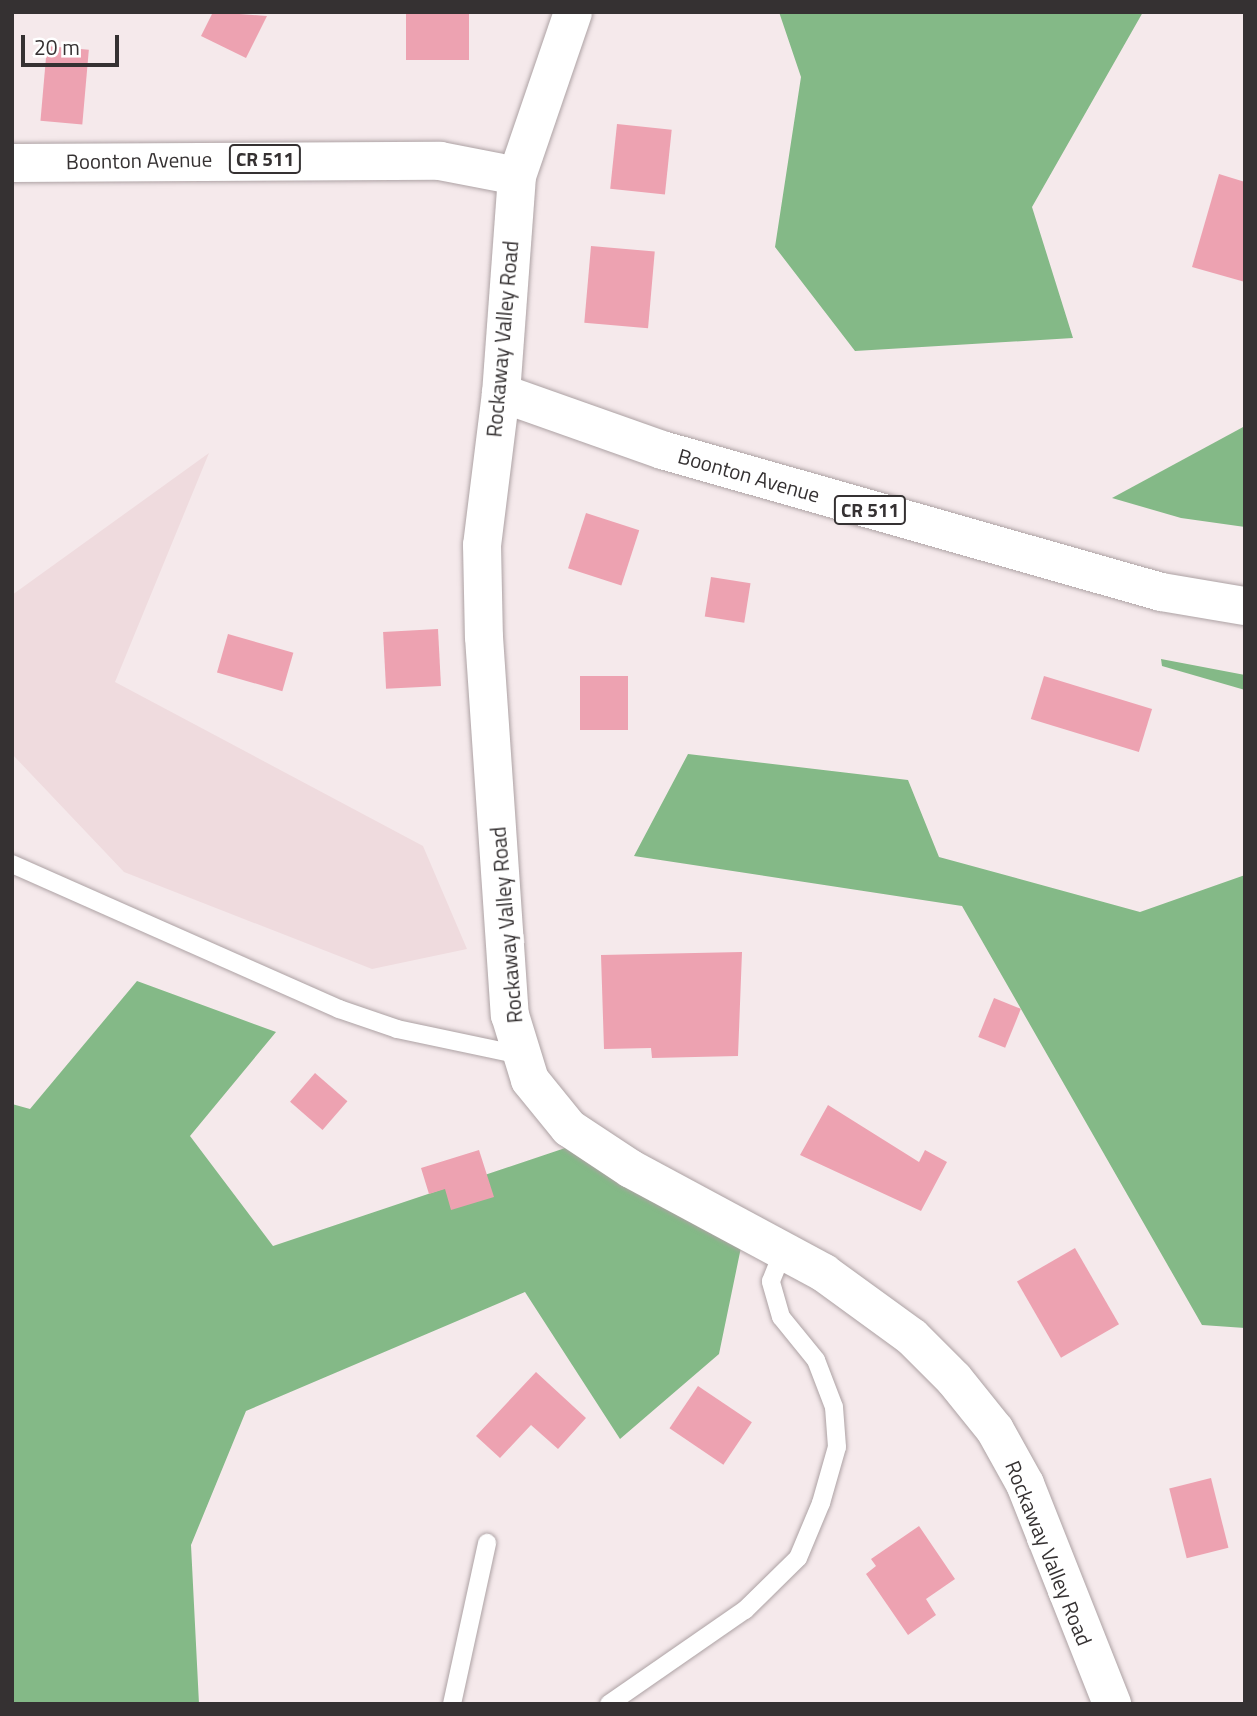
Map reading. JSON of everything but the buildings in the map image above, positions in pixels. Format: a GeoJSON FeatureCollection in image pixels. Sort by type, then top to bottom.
{"type":"FeatureCollection","features":[{"type":"Feature","properties":{"kind":"street","name":"Rockaway Valley Road"},"geometry":{"type":"LineString","coordinates":[[573,12],[517,176],[501,393],[482,545],[484,637],[510,1015],[520,1055],[545,1104],[569,1128],[631,1170],[783,1251],[912,1338],[995,1430],[1025,1483],[1112,1704]]}},
{"type":"Feature","properties":{"kind":"street","name":"Boonton Avenue"},"geometry":{"type":"LineString","coordinates":[[12,163],[440,161],[517,176]]}},
{"type":"Feature","properties":{"kind":"street","name":"Boonton Avenue"},"geometry":{"type":"LineString","coordinates":[[501,393],[662,450],[1161,592],[1245,606]]}},
{"type":"Feature","properties":{"kind":"lane"},"geometry":{"type":"LineString","coordinates":[[14,861],[339,1010],[397,1029],[520,1055]]}},
{"type":"Feature","properties":{"kind":"lane"},"geometry":{"type":"LineString","coordinates":[[610,1704],[746,1610],[798,1558],[821,1503],[837,1447],[834,1406],[816,1360],[781,1317],[771,1282],[783,1251]]}},
{"type":"Feature","properties":{"kind":"lane"},"geometry":{"type":"LineString","coordinates":[[452,1704],[487,1543]]}},
{"type":"Feature","properties":{"kind":"shaded area"},"geometry":{"type":"Polygon","coordinates":[[[209,453],[115,682],[423,846],[467,949],[372,969],[124,872],[12,754],[12,595],[209,453]]]}},
{"type":"Feature","properties":{"kind":"green space"},"geometry":{"type":"Polygon","coordinates":[[[779,12],[1143,12],[1032,207],[1073,338],[855,351],[775,247],[801,77],[779,12]]]}},
{"type":"Feature","properties":{"kind":"green space"},"geometry":{"type":"Polygon","coordinates":[[[1245,426],[1245,527],[1181,518],[1112,498],[1245,426]]]}},
{"type":"Feature","properties":{"kind":"green space"},"geometry":{"type":"Polygon","coordinates":[[[1161,659],[1245,675],[1245,690],[1162,666],[1161,659]]]}},
{"type":"Feature","properties":{"kind":"green space"},"geometry":{"type":"Polygon","coordinates":[[[688,754],[908,780],[939,857],[1140,912],[1245,875],[1245,1328],[1202,1325],[962,906],[634,856],[688,754]]]}},
{"type":"Feature","properties":{"kind":"green space"},"geometry":{"type":"Polygon","coordinates":[[[137,981],[276,1032],[190,1136],[273,1246],[589,1140],[745,1228],[719,1354],[620,1439],[525,1292],[246,1411],[191,1545],[199,1704],[12,1704],[12,1104],[30,1109],[137,981]]]}}]}
